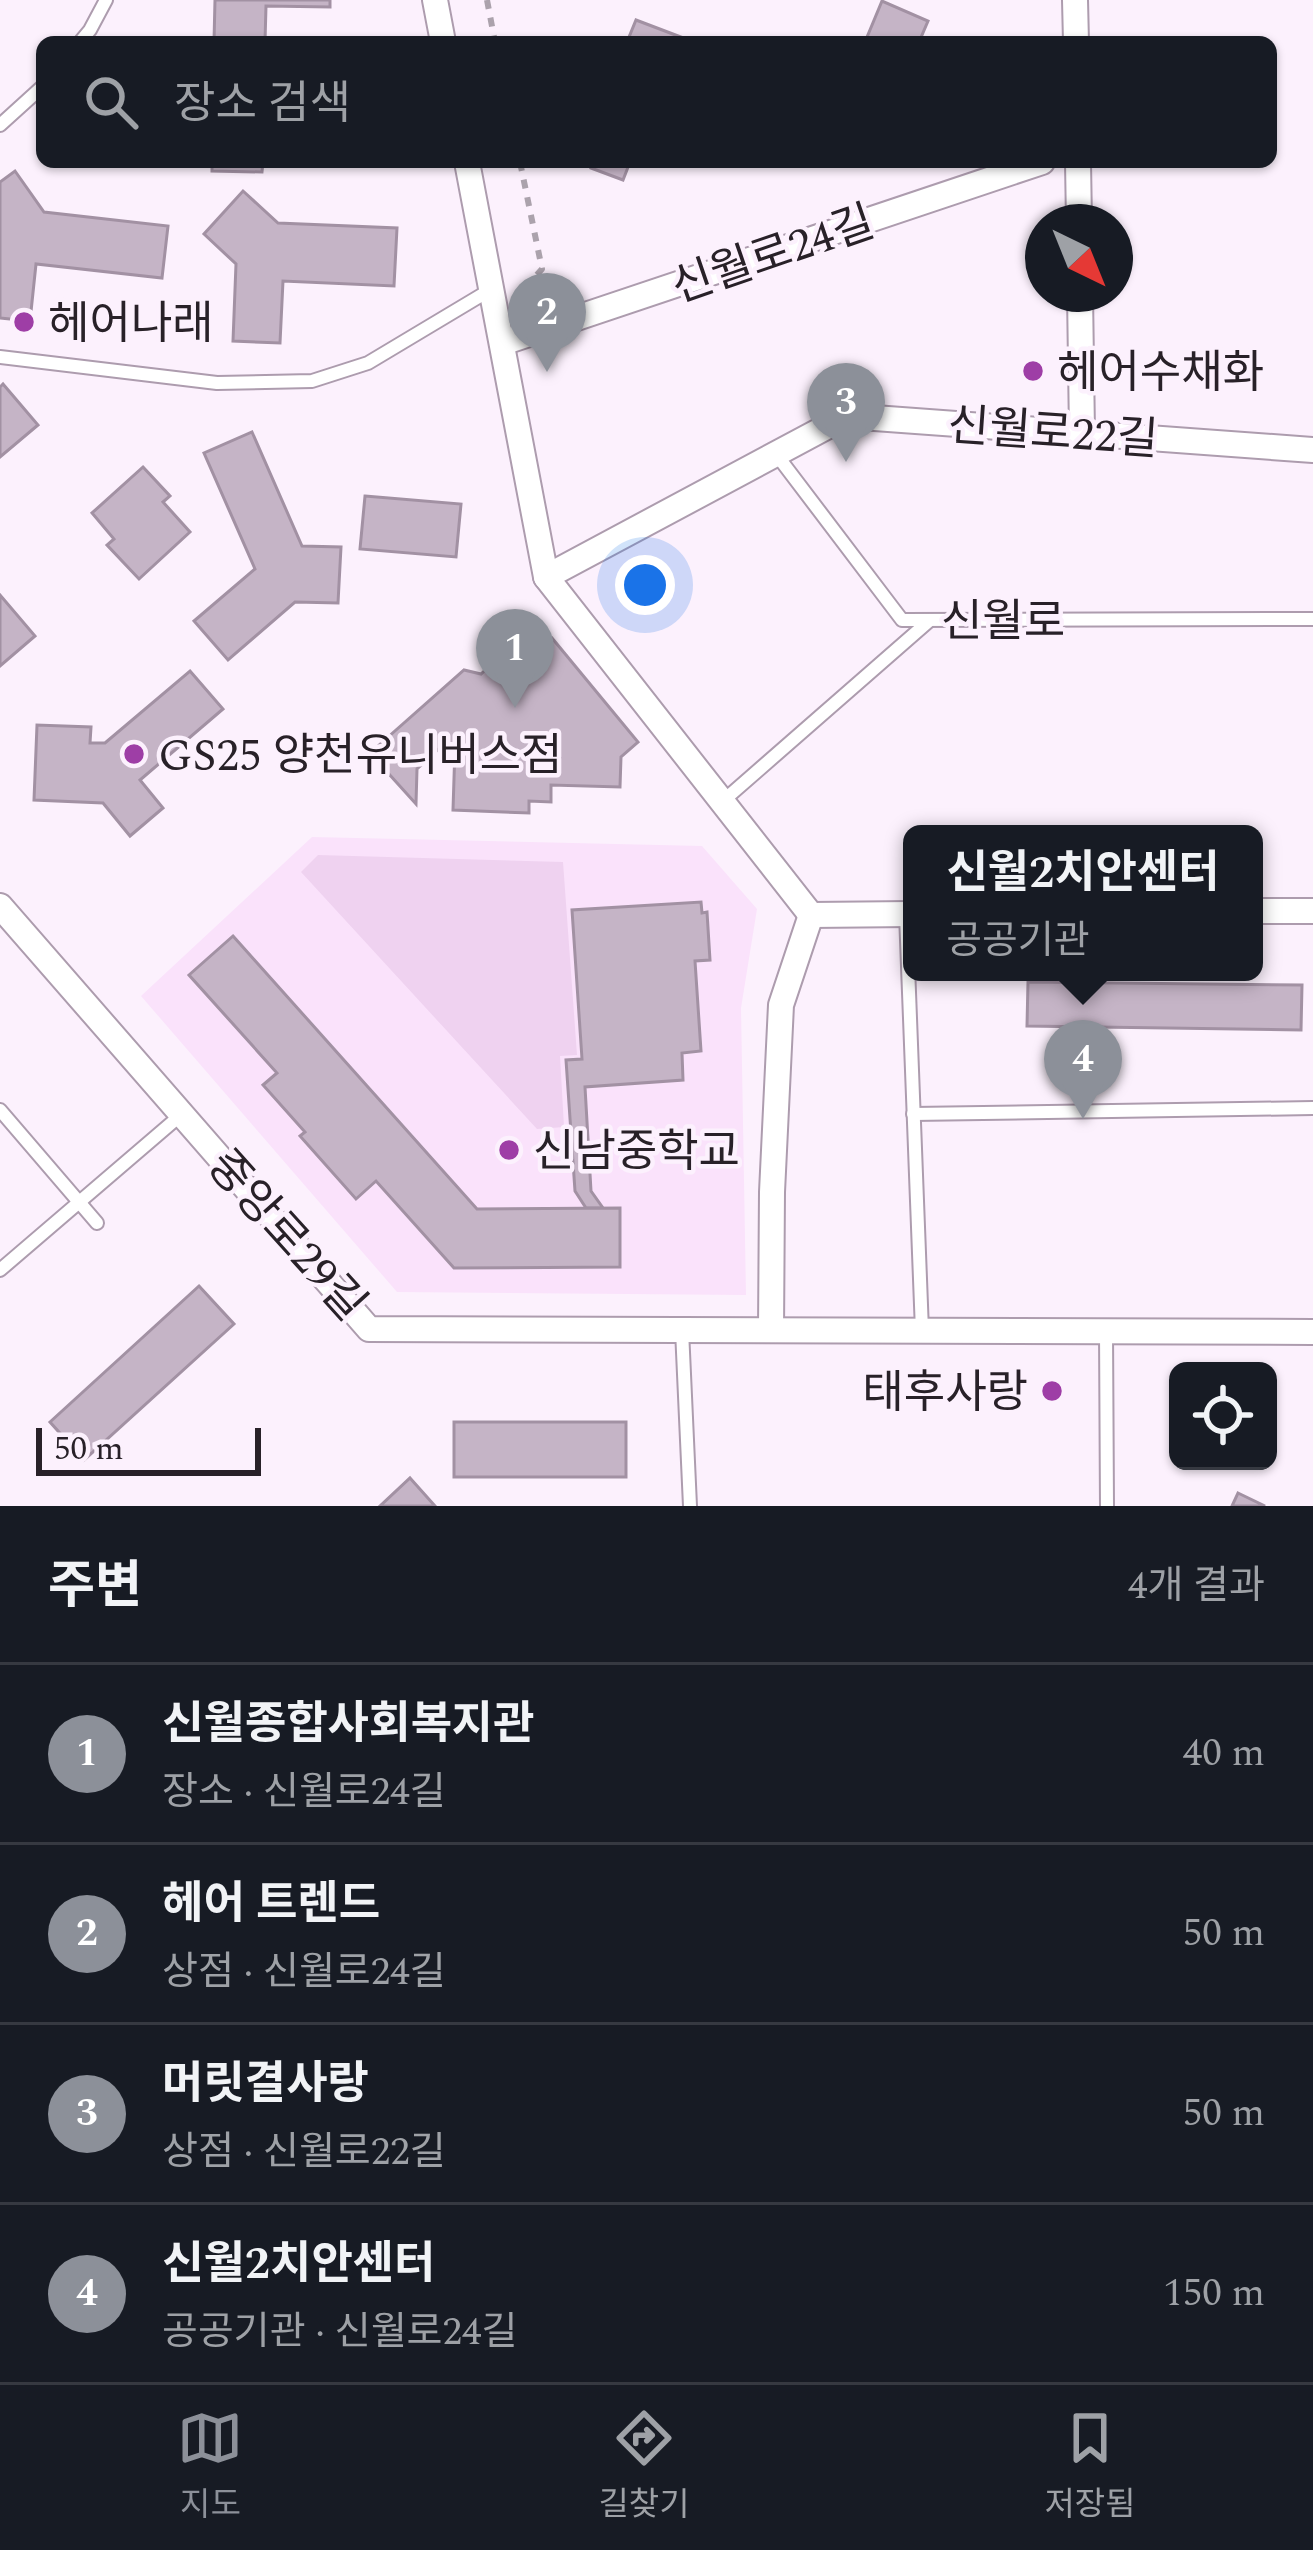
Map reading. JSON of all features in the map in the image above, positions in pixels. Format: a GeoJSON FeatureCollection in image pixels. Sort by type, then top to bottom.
{"type":"FeatureCollection","features":[{"type":"Feature","properties":{"kind":"street"},"geometry":{"type":"LineString","coordinates":[[435,0],[442,36]]}},
{"type":"Feature","properties":{"kind":"street"},"geometry":{"type":"LineString","coordinates":[[1075,0],[1076,36]]}},
{"type":"Feature","properties":{"kind":"street"},"geometry":{"type":"LineString","coordinates":[[468,168],[546,578],[811,915]]}},
{"type":"Feature","properties":{"kind":"street","name":"신월로24길"},"geometry":{"type":"LineString","coordinates":[[500,331],[1023,168]]}},
{"type":"Feature","properties":{"kind":"street"},"geometry":{"type":"LineString","coordinates":[[1078,168],[1078,204]]}},
{"type":"Feature","properties":{"kind":"street"},"geometry":{"type":"LineString","coordinates":[[1080,312],[1082,433]]}},
{"type":"Feature","properties":{"kind":"street","name":"신월로22길"},"geometry":{"type":"LineString","coordinates":[[546,578],[847,416],[1313,450]]}},
{"type":"Feature","properties":{"kind":"street","name":"중앙로29길"},"geometry":{"type":"LineString","coordinates":[[0,906],[369,1329],[1313,1332]]}},
{"type":"Feature","properties":{"kind":"street"},"geometry":{"type":"LineString","coordinates":[[1263,911],[1313,911]]}},
{"type":"Feature","properties":{"kind":"street"},"geometry":{"type":"LineString","coordinates":[[811,915],[903,914]]}},
{"type":"Feature","properties":{"kind":"street"},"geometry":{"type":"LineString","coordinates":[[771,1330],[772,1192],[782,1005],[811,915]]}},
{"type":"Feature","properties":{"kind":"lane"},"geometry":{"type":"LineString","coordinates":[[85,36],[106,0]]}},
{"type":"Feature","properties":{"kind":"lane"},"geometry":{"type":"LineString","coordinates":[[0,125],[36,92]]}},
{"type":"Feature","properties":{"kind":"lane"},"geometry":{"type":"LineString","coordinates":[[0,357],[217,383],[312,381],[368,363],[492,289]]}},
{"type":"Feature","properties":{"kind":"lane","name":"신월로"},"geometry":{"type":"LineString","coordinates":[[776,454],[902,620],[1313,619]]}},
{"type":"Feature","properties":{"kind":"lane"},"geometry":{"type":"LineString","coordinates":[[722,802],[929,620]]}},
{"type":"Feature","properties":{"kind":"lane"},"geometry":{"type":"LineString","coordinates":[[910,981],[922,1331]]}},
{"type":"Feature","properties":{"kind":"lane"},"geometry":{"type":"LineString","coordinates":[[913,1114],[1313,1108]]}},
{"type":"Feature","properties":{"kind":"lane"},"geometry":{"type":"LineString","coordinates":[[0,1110],[97,1222]]}},
{"type":"Feature","properties":{"kind":"lane"},"geometry":{"type":"LineString","coordinates":[[0,1270],[182,1114]]}},
{"type":"Feature","properties":{"kind":"lane"},"geometry":{"type":"LineString","coordinates":[[682,1330],[690,1506]]}},
{"type":"Feature","properties":{"kind":"lane"},"geometry":{"type":"LineString","coordinates":[[1106,1331],[1107,1506]]}},
{"type":"Feature","properties":{"kind":"path"},"geometry":{"type":"LineString","coordinates":[[487,0],[494,36]]}},
{"type":"Feature","properties":{"kind":"path"},"geometry":{"type":"LineString","coordinates":[[500,331],[542,269],[521,168]]}},
{"type":"Feature","properties":{"kind":"shaded area","name":"신남중학교"},"geometry":{"type":"Polygon","coordinates":[[[312,837],[702,846],[757,909],[741,1008],[746,1295],[397,1292],[141,996],[312,837]]]}},
{"type":"Feature","properties":{"kind":"shaded area"},"geometry":{"type":"Polygon","coordinates":[[[318,855],[563,862],[577,1055],[560,1056],[564,1127],[537,1129],[301,872],[318,855]]]}},
{"type":"Feature","properties":{"kind":"building"},"geometry":{"type":"Polygon","coordinates":[[[215,0],[330,0],[330,7],[266,6],[265,36],[214,36],[215,0]]]}},
{"type":"Feature","properties":{"kind":"building"},"geometry":{"type":"Polygon","coordinates":[[[882,1],[928,21],[922,36],[867,36],[882,1]]]}},
{"type":"Feature","properties":{"kind":"building"},"geometry":{"type":"Polygon","coordinates":[[[636,20],[678,36],[629,36],[636,20]]]}},
{"type":"Feature","properties":{"kind":"building"},"geometry":{"type":"Polygon","coordinates":[[[212,168],[262,168],[262,172],[212,168]]]}},
{"type":"Feature","properties":{"kind":"building"},"geometry":{"type":"Polygon","coordinates":[[[591,168],[628,168],[623,180],[591,168]]]}},
{"type":"Feature","properties":{"kind":"building"},"geometry":{"type":"Polygon","coordinates":[[[15,171],[44,212],[168,226],[162,278],[36,264],[30,321],[0,318],[0,182],[15,171]]]}},
{"type":"Feature","properties":{"kind":"building"},"geometry":{"type":"Polygon","coordinates":[[[243,191],[278,223],[397,228],[394,286],[283,281],[280,343],[233,341],[236,264],[204,234],[243,191]]]}},
{"type":"Feature","properties":{"kind":"building"},"geometry":{"type":"Polygon","coordinates":[[[3,384],[38,425],[0,457],[0,387],[3,384]]]}},
{"type":"Feature","properties":{"kind":"building"},"geometry":{"type":"Polygon","coordinates":[[[252,432],[302,546],[341,547],[338,603],[295,602],[228,660],[194,621],[255,569],[204,453],[252,432]]]}},
{"type":"Feature","properties":{"kind":"building"},"geometry":{"type":"Polygon","coordinates":[[[143,467],[170,496],[163,502],[190,532],[139,579],[107,545],[114,539],[92,513],[143,467]]]}},
{"type":"Feature","properties":{"kind":"building"},"geometry":{"type":"Polygon","coordinates":[[[365,496],[461,504],[456,557],[360,549],[365,496]]]}},
{"type":"Feature","properties":{"kind":"building"},"geometry":{"type":"Polygon","coordinates":[[[0,595],[35,636],[0,666],[0,595]]]}},
{"type":"Feature","properties":{"kind":"building"},"geometry":{"type":"Polygon","coordinates":[[[552,638],[638,742],[621,757],[620,787],[551,785],[551,802],[529,801],[529,813],[453,810],[455,747],[442,746],[417,769],[416,804],[370,753],[464,670],[481,674],[503,653],[523,662],[552,638]]]}},
{"type":"Feature","properties":{"kind":"building"},"geometry":{"type":"Polygon","coordinates":[[[190,671],[223,709],[140,780],[163,808],[130,836],[103,803],[34,800],[37,725],[91,727],[90,743],[105,743],[190,671]]]}},
{"type":"Feature","properties":{"kind":"building"},"geometry":{"type":"Polygon","coordinates":[[[701,902],[702,913],[707,912],[710,960],[695,961],[701,1051],[682,1053],[683,1080],[585,1087],[591,1191],[603,1208],[586,1208],[575,1191],[566,1060],[582,1059],[572,910],[701,902]]]}},
{"type":"Feature","properties":{"kind":"building"},"geometry":{"type":"Polygon","coordinates":[[[233,936],[477,1209],[620,1208],[620,1267],[454,1268],[376,1181],[356,1199],[263,1085],[277,1073],[189,975],[233,936]]]}},
{"type":"Feature","properties":{"kind":"building"},"geometry":{"type":"Polygon","coordinates":[[[1028,982],[1302,985],[1301,1030],[1027,1026],[1028,982]]]}},
{"type":"Feature","properties":{"kind":"building"},"geometry":{"type":"Polygon","coordinates":[[[199,1286],[234,1324],[84,1460],[50,1422],[199,1286]]]}},
{"type":"Feature","properties":{"kind":"building"},"geometry":{"type":"Polygon","coordinates":[[[454,1422],[626,1422],[626,1477],[454,1477],[454,1422]]]}},
{"type":"Feature","properties":{"kind":"building"},"geometry":{"type":"Polygon","coordinates":[[[410,1478],[435,1506],[380,1506],[410,1478]]]}},
{"type":"Feature","properties":{"kind":"building"},"geometry":{"type":"Polygon","coordinates":[[[1238,1493],[1265,1506],[1232,1506],[1238,1493]]]}},
{"type":"Feature","properties":{"kind":"place","name":"헤어나래"},"geometry":{"type":"Point","coordinates":[24,322]}},
{"type":"Feature","properties":{"kind":"place","name":"헤어수채화"},"geometry":{"type":"Point","coordinates":[1033,371]}},
{"type":"Feature","properties":{"kind":"place","name":"헤어 트렌드"},"geometry":{"type":"Point","coordinates":[547,372]}},
{"type":"Feature","properties":{"kind":"place","name":"머릿결사랑"},"geometry":{"type":"Point","coordinates":[846,462]}},
{"type":"Feature","properties":{"kind":"place","name":"신월종합사회복지관"},"geometry":{"type":"Point","coordinates":[515,708]}},
{"type":"Feature","properties":{"kind":"place","name":"GS25 양천유니버스점"},"geometry":{"type":"Point","coordinates":[134,754]}},
{"type":"Feature","properties":{"kind":"place","name":"신월2치안센터"},"geometry":{"type":"Point","coordinates":[1083,1119]}},
{"type":"Feature","properties":{"kind":"place","name":"신남중학교"},"geometry":{"type":"Point","coordinates":[509,1150]}},
{"type":"Feature","properties":{"kind":"place","name":"태후사랑"},"geometry":{"type":"Point","coordinates":[1052,1391]}}]}
